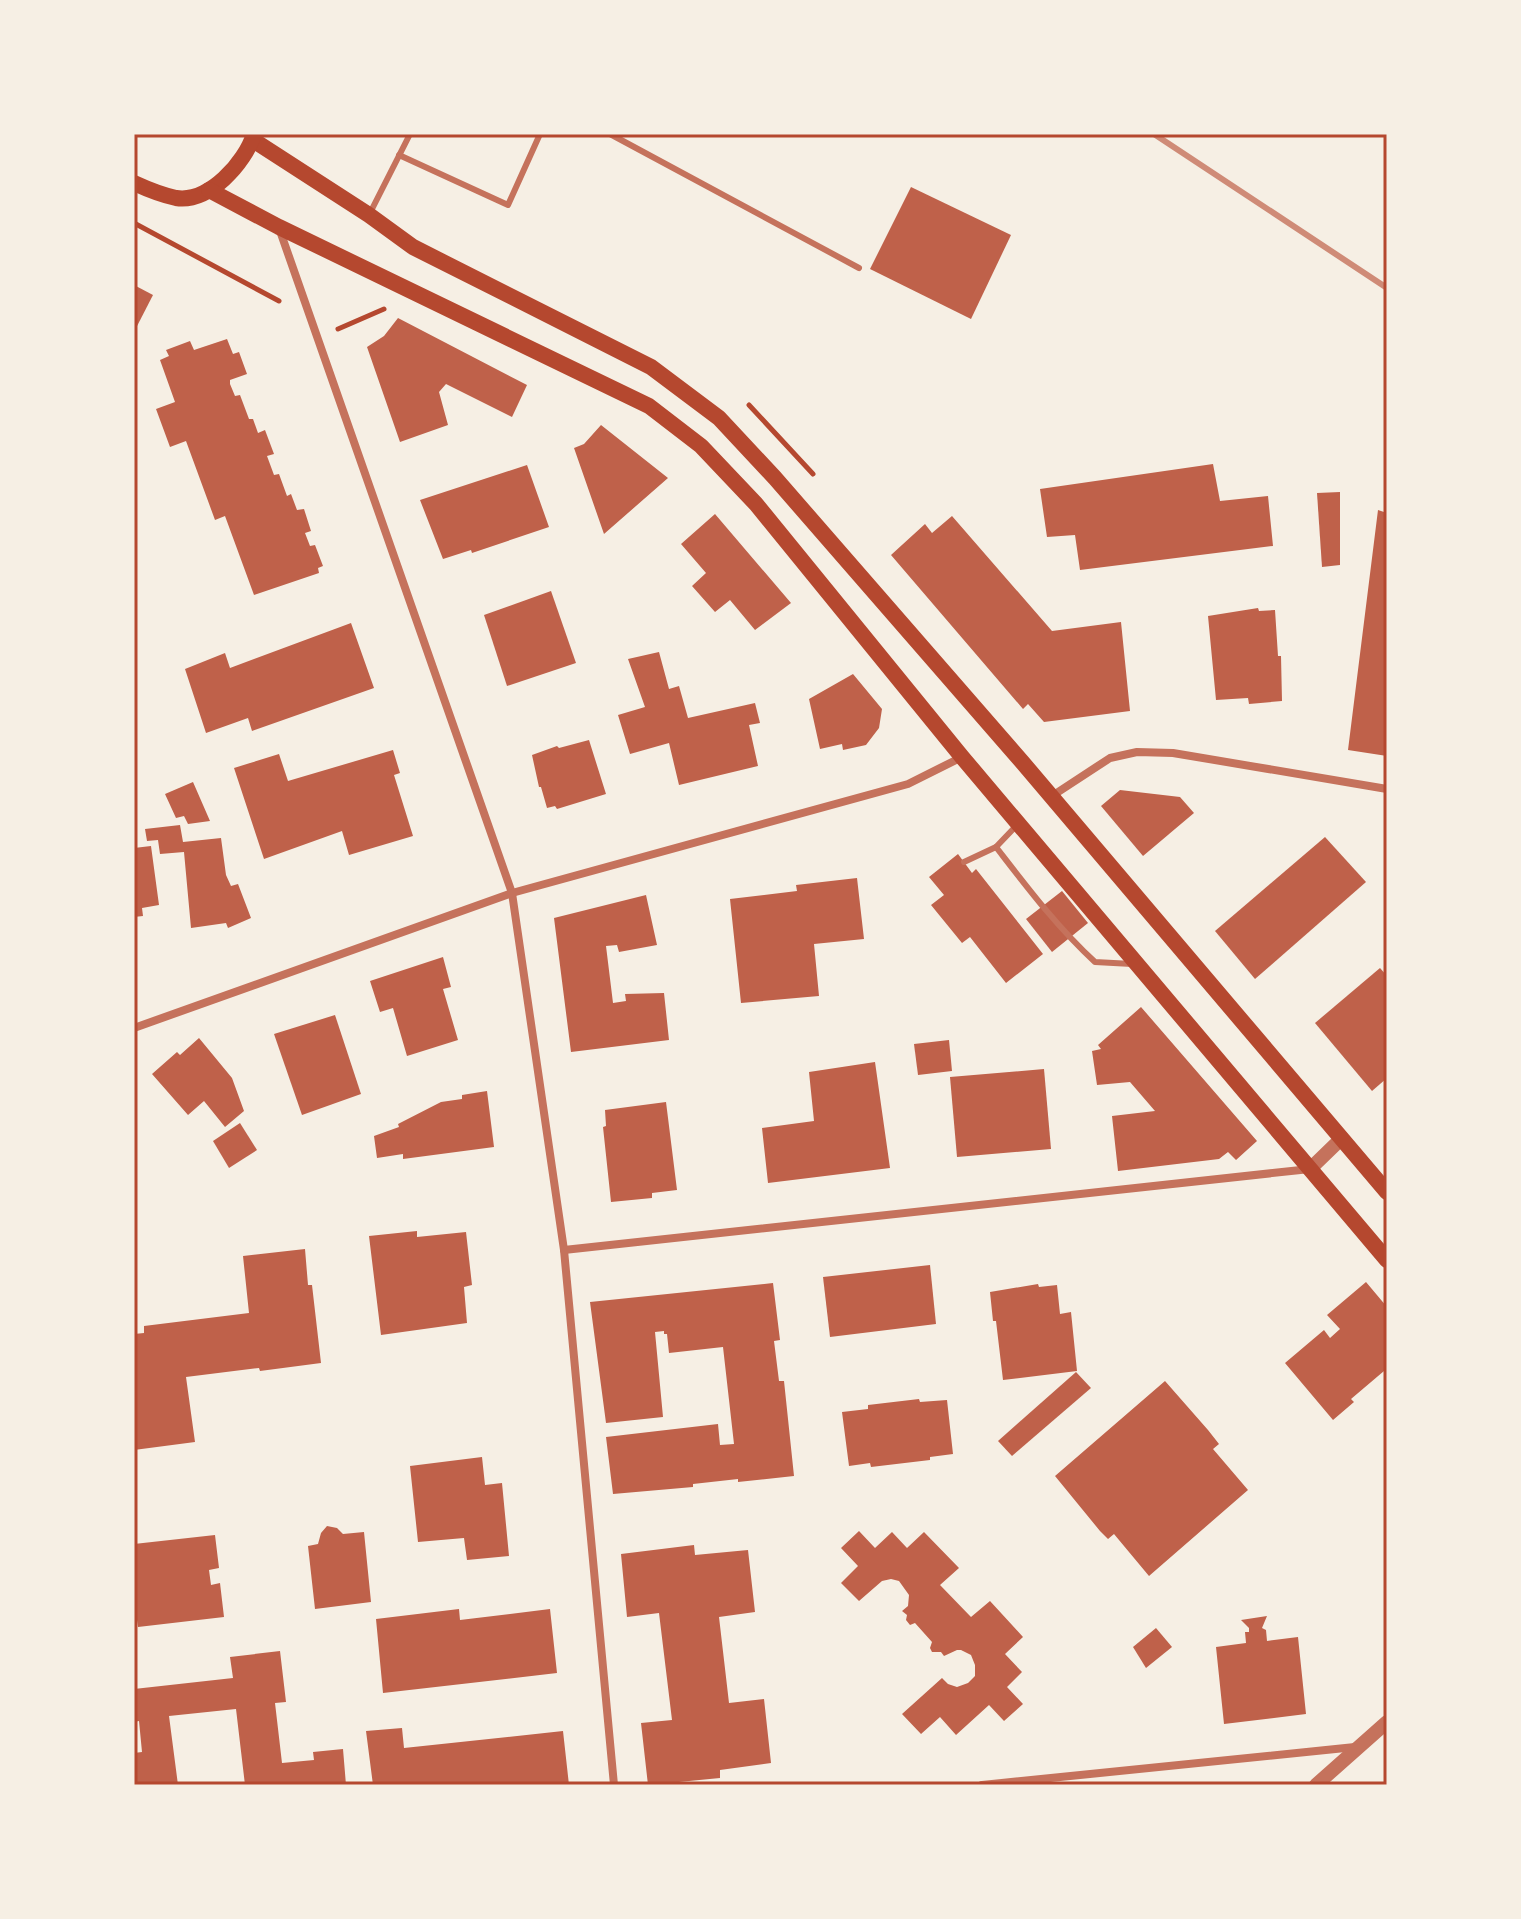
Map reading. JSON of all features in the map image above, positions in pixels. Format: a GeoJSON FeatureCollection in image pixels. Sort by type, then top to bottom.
{"type":"FeatureCollection","features":[{"type":"Feature","properties":{"kind":"main road"},"geometry":{"type":"LineString","coordinates":[[134,183],[179,198],[209,190],[236,169],[253,137],[413,247],[651,367],[719,418],[1052,796],[1387,1192]]}},
{"type":"Feature","properties":{"kind":"main road"},"geometry":{"type":"LineString","coordinates":[[209,190],[649,406],[701,446],[756,504],[962,757],[1387,1260]]}},
{"type":"Feature","properties":{"kind":"street"},"geometry":{"type":"LineString","coordinates":[[279,227],[512,893],[564,1250],[614,1785]]}},
{"type":"Feature","properties":{"kind":"street"},"geometry":{"type":"LineString","coordinates":[[1052,796],[1110,758],[1137,752],[1173,753],[1387,789]]}},
{"type":"Feature","properties":{"kind":"street"},"geometry":{"type":"LineString","coordinates":[[134,1028],[512,893],[908,784],[962,757]]}},
{"type":"Feature","properties":{"kind":"street"},"geometry":{"type":"LineString","coordinates":[[564,1250],[1310,1169],[1342,1138]]}},
{"type":"Feature","properties":{"kind":"street"},"geometry":{"type":"LineString","coordinates":[[1316,1785],[1387,1722]]}},
{"type":"Feature","properties":{"kind":"street"},"geometry":{"type":"LineString","coordinates":[[982,1785],[1360,1746]]}},
{"type":"Feature","properties":{"kind":"lane"},"geometry":{"type":"LineString","coordinates":[[369,215],[410,134]]}},
{"type":"Feature","properties":{"kind":"lane"},"geometry":{"type":"LineString","coordinates":[[399,155],[508,205],[540,134]]}},
{"type":"Feature","properties":{"kind":"lane"},"geometry":{"type":"LineString","coordinates":[[610,134],[859,268]]}},
{"type":"Feature","properties":{"kind":"lane"},"geometry":{"type":"LineString","coordinates":[[964,862],[996,847],[1020,822]]}},
{"type":"Feature","properties":{"kind":"lane"},"geometry":{"type":"LineString","coordinates":[[996,847],[1069,938],[1095,962],[1138,964]]}},
{"type":"Feature","properties":{"kind":"building"},"geometry":{"type":"Polygon","coordinates":[[[911,187],[1011,235],[971,319],[870,269],[911,187]]]}},
{"type":"Feature","properties":{"kind":"building"},"geometry":{"type":"Polygon","coordinates":[[[134,285],[153,295],[134,332],[134,285]]]}},
{"type":"Feature","properties":{"kind":"building"},"geometry":{"type":"Polygon","coordinates":[[[398,318],[527,385],[512,417],[446,384],[439,392],[448,425],[400,442],[367,347],[384,336],[398,318]]]}},
{"type":"Feature","properties":{"kind":"building"},"geometry":{"type":"Polygon","coordinates":[[[227,339],[233,354],[239,352],[247,374],[230,380],[235,396],[240,395],[258,433],[265,430],[274,454],[267,456],[274,475],[279,474],[287,496],[291,494],[297,510],[304,509],[311,531],[305,533],[310,546],[315,545],[323,566],[318,568],[319,573],[254,595],[225,516],[215,520],[186,441],[170,447],[156,409],[175,402],[160,360],[169,356],[166,350],[190,341],[194,350],[227,339]]]}},
{"type":"Feature","properties":{"kind":"building"},"geometry":{"type":"Polygon","coordinates":[[[601,425],[668,478],[604,534],[574,448],[584,444],[601,425]]]}},
{"type":"Feature","properties":{"kind":"building"},"geometry":{"type":"Polygon","coordinates":[[[1213,464],[1220,501],[1268,496],[1273,546],[1080,570],[1075,535],[1047,537],[1040,489],[1213,464]]]}},
{"type":"Feature","properties":{"kind":"building"},"geometry":{"type":"Polygon","coordinates":[[[527,465],[549,527],[472,553],[471,550],[443,559],[420,500],[527,465]]]}},
{"type":"Feature","properties":{"kind":"building"},"geometry":{"type":"Polygon","coordinates":[[[1340,492],[1340,565],[1322,567],[1317,493],[1340,492]]]}},
{"type":"Feature","properties":{"kind":"building"},"geometry":{"type":"Polygon","coordinates":[[[1378,510],[1387,513],[1387,756],[1348,750],[1378,510]]]}},
{"type":"Feature","properties":{"kind":"building"},"geometry":{"type":"Polygon","coordinates":[[[715,514],[791,603],[755,630],[730,600],[715,612],[692,586],[706,573],[681,544],[715,514]]]}},
{"type":"Feature","properties":{"kind":"building"},"geometry":{"type":"Polygon","coordinates":[[[952,516],[1052,631],[1121,622],[1130,711],[1044,722],[1028,704],[1023,709],[891,555],[925,524],[932,533],[952,516]]]}},
{"type":"Feature","properties":{"kind":"building"},"geometry":{"type":"Polygon","coordinates":[[[551,591],[576,663],[507,686],[484,615],[551,591]]]}},
{"type":"Feature","properties":{"kind":"building"},"geometry":{"type":"Polygon","coordinates":[[[1258,608],[1259,611],[1275,610],[1278,656],[1281,656],[1282,701],[1249,704],[1248,698],[1216,700],[1208,616],[1258,608]]]}},
{"type":"Feature","properties":{"kind":"building"},"geometry":{"type":"Polygon","coordinates":[[[351,623],[374,688],[252,731],[248,718],[206,733],[185,669],[225,653],[230,668],[351,623]]]}},
{"type":"Feature","properties":{"kind":"building"},"geometry":{"type":"Polygon","coordinates":[[[659,652],[669,689],[679,686],[688,718],[755,703],[760,723],[749,725],[758,766],[679,785],[669,743],[630,754],[618,715],[645,707],[628,659],[659,652]]]}},
{"type":"Feature","properties":{"kind":"building"},"geometry":{"type":"Polygon","coordinates":[[[853,674],[882,709],[879,728],[866,745],[843,750],[842,744],[820,749],[809,699],[853,674]]]}},
{"type":"Feature","properties":{"kind":"building"},"geometry":{"type":"Polygon","coordinates":[[[589,740],[606,794],[557,809],[555,806],[547,808],[532,755],[589,740]]]}},
{"type":"Feature","properties":{"kind":"building"},"geometry":{"type":"Polygon","coordinates":[[[393,750],[400,773],[394,775],[413,836],[349,855],[342,831],[264,859],[234,768],[279,754],[288,781],[393,750]]]}},
{"type":"Feature","properties":{"kind":"building"},"geometry":{"type":"Polygon","coordinates":[[[193,782],[210,821],[188,824],[184,816],[176,818],[165,794],[193,782]]]}},
{"type":"Feature","properties":{"kind":"building"},"geometry":{"type":"Polygon","coordinates":[[[1120,790],[1180,797],[1194,813],[1143,856],[1101,806],[1120,790]]]}},
{"type":"Feature","properties":{"kind":"building"},"geometry":{"type":"Polygon","coordinates":[[[180,825],[183,842],[221,838],[226,875],[231,886],[238,884],[251,918],[228,928],[226,923],[191,928],[184,852],[160,854],[158,840],[147,841],[145,829],[180,825]]]}},
{"type":"Feature","properties":{"kind":"building"},"geometry":{"type":"Polygon","coordinates":[[[1325,837],[1366,882],[1255,979],[1215,931],[1325,837]]]}},
{"type":"Feature","properties":{"kind":"building"},"geometry":{"type":"Polygon","coordinates":[[[151,846],[159,905],[142,908],[143,916],[134,917],[134,848],[151,846]]]}},
{"type":"Feature","properties":{"kind":"building"},"geometry":{"type":"Polygon","coordinates":[[[958,854],[972,873],[976,869],[1043,954],[1006,983],[970,937],[962,943],[931,905],[944,895],[929,877],[958,854]]]}},
{"type":"Feature","properties":{"kind":"building"},"geometry":{"type":"Polygon","coordinates":[[[857,878],[864,939],[814,944],[819,996],[741,1003],[730,899],[797,891],[796,885],[857,878]]]}},
{"type":"Feature","properties":{"kind":"building"},"geometry":{"type":"Polygon","coordinates":[[[1062,891],[1088,923],[1052,952],[1026,919],[1062,891]]]}},
{"type":"Feature","properties":{"kind":"building"},"geometry":{"type":"Polygon","coordinates":[[[646,895],[657,945],[619,952],[617,945],[606,946],[613,1003],[626,1001],[625,994],[664,993],[669,1040],[571,1052],[554,918],[646,895]]]}},
{"type":"Feature","properties":{"kind":"building"},"geometry":{"type":"Polygon","coordinates":[[[443,957],[451,987],[443,989],[458,1040],[407,1056],[393,1008],[380,1012],[370,981],[443,957]]]}},
{"type":"Feature","properties":{"kind":"building"},"geometry":{"type":"Polygon","coordinates":[[[1380,968],[1387,976],[1387,1078],[1372,1091],[1315,1023],[1380,968]]]}},
{"type":"Feature","properties":{"kind":"building"},"geometry":{"type":"Polygon","coordinates":[[[1141,1007],[1257,1141],[1236,1160],[1228,1152],[1219,1159],[1118,1171],[1112,1116],[1155,1111],[1130,1082],[1097,1085],[1092,1051],[1101,1049],[1098,1045],[1141,1007]]]}},
{"type":"Feature","properties":{"kind":"building"},"geometry":{"type":"Polygon","coordinates":[[[335,1015],[361,1094],[302,1115],[274,1034],[335,1015]]]}},
{"type":"Feature","properties":{"kind":"building"},"geometry":{"type":"Polygon","coordinates":[[[199,1038],[232,1078],[244,1111],[225,1127],[204,1101],[188,1115],[152,1074],[199,1038]]]}},
{"type":"Feature","properties":{"kind":"building"},"geometry":{"type":"Polygon","coordinates":[[[949,1040],[952,1071],[918,1075],[914,1044],[949,1040]]]}},
{"type":"Feature","properties":{"kind":"building"},"geometry":{"type":"Polygon","coordinates":[[[875,1062],[890,1168],[768,1183],[762,1128],[814,1121],[809,1072],[875,1062]]]}},
{"type":"Feature","properties":{"kind":"building"},"geometry":{"type":"Polygon","coordinates":[[[1044,1069],[1051,1149],[957,1157],[950,1077],[1044,1069]]]}},
{"type":"Feature","properties":{"kind":"building"},"geometry":{"type":"Polygon","coordinates":[[[487,1091],[494,1147],[403,1159],[403,1154],[377,1158],[374,1136],[399,1127],[398,1124],[441,1102],[487,1091]]]}},
{"type":"Feature","properties":{"kind":"building"},"geometry":{"type":"Polygon","coordinates":[[[666,1102],[677,1190],[652,1193],[652,1198],[611,1202],[603,1127],[606,1126],[605,1110],[666,1102]]]}},
{"type":"Feature","properties":{"kind":"building"},"geometry":{"type":"Polygon","coordinates":[[[240,1123],[257,1150],[229,1168],[213,1141],[240,1123]]]}},
{"type":"Feature","properties":{"kind":"building"},"geometry":{"type":"Polygon","coordinates":[[[417,1231],[417,1237],[466,1232],[472,1285],[464,1287],[467,1323],[381,1335],[369,1236],[417,1231]]]}},
{"type":"Feature","properties":{"kind":"building"},"geometry":{"type":"Polygon","coordinates":[[[305,1249],[321,1363],[186,1377],[195,1442],[134,1450],[134,1334],[144,1333],[144,1326],[249,1313],[243,1256],[305,1249]]]}},
{"type":"Feature","properties":{"kind":"building"},"geometry":{"type":"Polygon","coordinates":[[[930,1265],[936,1324],[830,1337],[823,1277],[930,1265]]]}},
{"type":"Feature","properties":{"kind":"building"},"geometry":{"type":"Polygon","coordinates":[[[1366,1282],[1387,1307],[1387,1375],[1384,1371],[1351,1399],[1354,1402],[1333,1420],[1285,1363],[1324,1330],[1330,1338],[1340,1329],[1327,1315],[1366,1282]]]}},
{"type":"Feature","properties":{"kind":"building"},"geometry":{"type":"Polygon","coordinates":[[[773,1283],[780,1340],[774,1341],[779,1381],[784,1381],[794,1476],[738,1482],[738,1479],[693,1484],[693,1487],[613,1494],[606,1437],[718,1424],[720,1445],[734,1444],[723,1347],[669,1353],[667,1334],[664,1331],[655,1332],[663,1417],[606,1423],[590,1302],[773,1283]]]}},
{"type":"Feature","properties":{"kind":"building"},"geometry":{"type":"Polygon","coordinates":[[[1038,1284],[1039,1287],[1057,1285],[1060,1314],[1071,1312],[1077,1371],[1003,1380],[990,1292],[1038,1284]]]}},
{"type":"Feature","properties":{"kind":"building"},"geometry":{"type":"Polygon","coordinates":[[[1076,1372],[1091,1388],[1012,1456],[998,1441],[1076,1372]]]}},
{"type":"Feature","properties":{"kind":"building"},"geometry":{"type":"Polygon","coordinates":[[[1165,1381],[1219,1444],[1213,1449],[1248,1490],[1149,1576],[1114,1534],[1108,1539],[1100,1531],[1055,1476],[1165,1381]]]}},
{"type":"Feature","properties":{"kind":"building"},"geometry":{"type":"Polygon","coordinates":[[[919,1399],[920,1402],[947,1400],[953,1454],[871,1467],[870,1463],[849,1466],[842,1412],[868,1409],[868,1405],[919,1399]]]}},
{"type":"Feature","properties":{"kind":"building"},"geometry":{"type":"Polygon","coordinates":[[[482,1457],[485,1485],[502,1483],[509,1556],[467,1560],[464,1538],[418,1542],[410,1466],[482,1457]]]}},
{"type":"Feature","properties":{"kind":"building"},"geometry":{"type":"Polygon","coordinates":[[[327,1526],[337,1528],[343,1534],[364,1532],[371,1602],[315,1609],[308,1546],[318,1544],[327,1526]]]}},
{"type":"Feature","properties":{"kind":"building"},"geometry":{"type":"Polygon","coordinates":[[[859,1531],[875,1548],[892,1532],[907,1548],[924,1532],[959,1568],[940,1585],[971,1617],[990,1601],[1023,1637],[1005,1654],[1022,1672],[1007,1687],[1023,1704],[1004,1721],[989,1705],[956,1735],[940,1717],[921,1734],[902,1714],[942,1678],[957,1687],[968,1683],[975,1676],[975,1665],[971,1655],[961,1650],[944,1656],[941,1652],[932,1652],[932,1642],[915,1623],[910,1625],[906,1620],[907,1615],[902,1611],[908,1606],[909,1595],[899,1581],[882,1581],[859,1601],[841,1583],[858,1566],[841,1548],[859,1531]]]}},
{"type":"Feature","properties":{"kind":"building"},"geometry":{"type":"Polygon","coordinates":[[[215,1535],[219,1568],[209,1570],[211,1585],[220,1583],[224,1617],[138,1627],[134,1599],[134,1544],[215,1535]]]}},
{"type":"Feature","properties":{"kind":"building"},"geometry":{"type":"Polygon","coordinates":[[[694,1545],[695,1555],[748,1550],[755,1612],[719,1617],[729,1703],[764,1699],[771,1763],[720,1770],[720,1778],[648,1785],[641,1723],[672,1720],[659,1613],[627,1617],[621,1554],[694,1545]]]}},
{"type":"Feature","properties":{"kind":"building"},"geometry":{"type":"Polygon","coordinates":[[[459,1609],[460,1620],[550,1609],[557,1673],[383,1693],[376,1619],[459,1609]]]}},
{"type":"Feature","properties":{"kind":"building"},"geometry":{"type":"Polygon","coordinates":[[[1267,1616],[1262,1628],[1266,1630],[1267,1641],[1298,1637],[1306,1714],[1224,1724],[1216,1647],[1246,1643],[1245,1632],[1249,1632],[1249,1628],[1241,1620],[1267,1616]]]}},
{"type":"Feature","properties":{"kind":"building"},"geometry":{"type":"Polygon","coordinates":[[[1156,1628],[1172,1647],[1146,1668],[1133,1647],[1156,1628]]]}},
{"type":"Feature","properties":{"kind":"building"},"geometry":{"type":"Polygon","coordinates":[[[280,1651],[286,1702],[275,1703],[282,1763],[314,1760],[313,1752],[343,1749],[346,1785],[245,1785],[236,1709],[169,1716],[178,1785],[134,1785],[134,1753],[142,1752],[139,1721],[134,1722],[134,1689],[233,1678],[230,1657],[280,1651]]]}},
{"type":"Feature","properties":{"kind":"building"},"geometry":{"type":"Polygon","coordinates":[[[402,1728],[404,1748],[563,1731],[569,1785],[373,1785],[366,1731],[402,1728]]]}},
{"type":"Feature","properties":{"kind":"railway"},"geometry":{"type":"LineString","coordinates":[[1154,134],[1387,288]]}}]}
